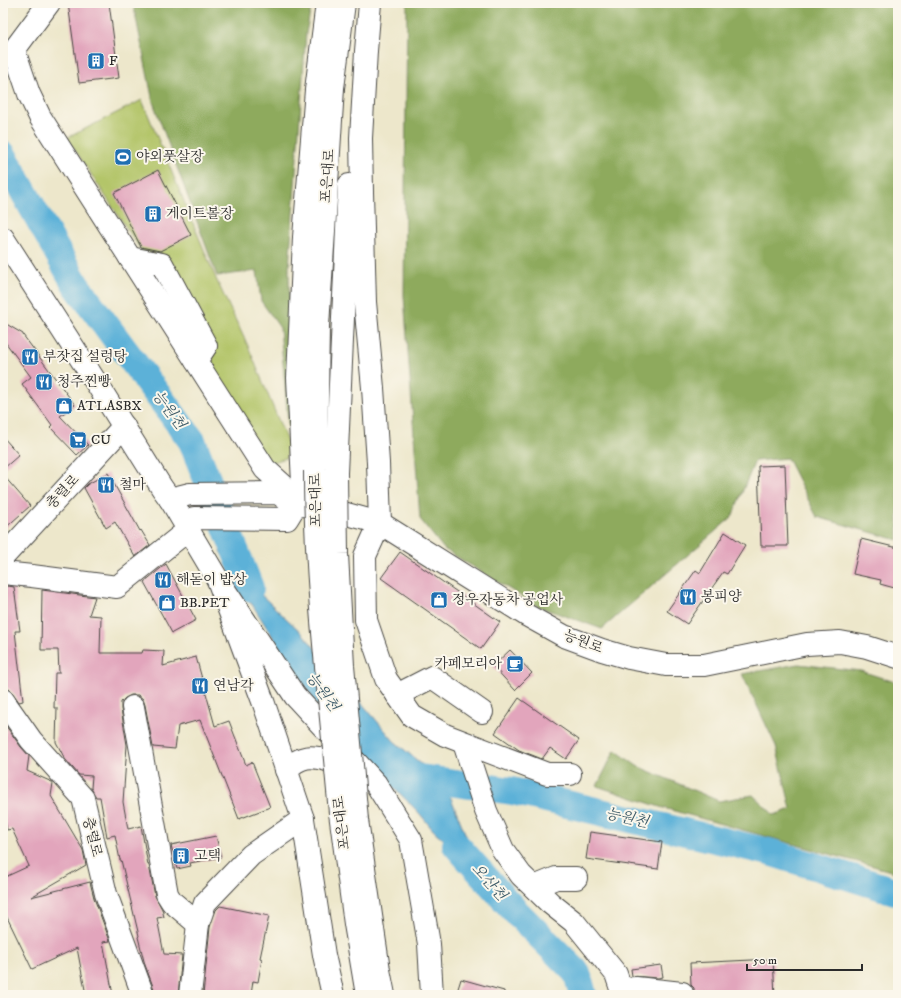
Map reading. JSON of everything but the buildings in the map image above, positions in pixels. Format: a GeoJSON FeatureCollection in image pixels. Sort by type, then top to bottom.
{"type":"FeatureCollection","features":[{"type":"Feature","properties":{"kind":"main road"},"geometry":{"type":"LineString","coordinates":[[49,3],[14,50],[28,94],[40,117],[264,468],[291,506]]}},
{"type":"Feature","properties":{"kind":"main road"},"geometry":{"type":"LineString","coordinates":[[291,506],[304,237],[316,90],[327,3]]}},
{"type":"Feature","properties":{"kind":"main road","name":"포은대로"},"geometry":{"type":"LineString","coordinates":[[326,472],[318,326],[333,88],[344,3]]}},
{"type":"Feature","properties":{"kind":"main road","name":"포은대로"},"geometry":{"type":"LineString","coordinates":[[326,472],[360,3]]}},
{"type":"Feature","properties":{"kind":"main road"},"geometry":{"type":"LineString","coordinates":[[370,3],[362,130],[362,192],[365,302],[374,395],[380,523],[365,556],[366,620],[386,680],[412,716],[445,735],[547,774],[570,774]]}},
{"type":"Feature","properties":{"kind":"main road"},"geometry":{"type":"LineString","coordinates":[[3,238],[124,426],[162,488],[180,497],[291,506]]}},
{"type":"Feature","properties":{"kind":"main road","name":"충렬로"},"geometry":{"type":"LineString","coordinates":[[3,557],[124,426]]}},
{"type":"Feature","properties":{"kind":"main road"},"geometry":{"type":"LineString","coordinates":[[326,472],[337,554],[349,817]]}},
{"type":"Feature","properties":{"kind":"main road"},"geometry":{"type":"LineString","coordinates":[[180,497],[191,524],[218,580],[264,704],[303,819],[324,956],[333,995]]}},
{"type":"Feature","properties":{"kind":"main road"},"geometry":{"type":"LineString","coordinates":[[3,573],[117,588],[191,524],[291,506]]}},
{"type":"Feature","properties":{"kind":"main road","name":"능원로"},"geometry":{"type":"LineString","coordinates":[[291,506],[347,514],[380,523],[528,616],[564,636],[629,658],[666,665],[704,665],[807,644],[840,642],[867,647],[898,658]]}},
{"type":"Feature","properties":{"kind":"main road"},"geometry":{"type":"LineString","coordinates":[[218,580],[295,696],[376,784],[412,840],[429,944],[432,995]]}},
{"type":"Feature","properties":{"kind":"main road"},"geometry":{"type":"LineString","coordinates":[[397,695],[432,677],[482,712]]}},
{"type":"Feature","properties":{"kind":"main road","name":"충렬로"},"geometry":{"type":"LineString","coordinates":[[3,700],[31,740],[83,798],[106,894],[144,995]]}},
{"type":"Feature","properties":{"kind":"main road"},"geometry":{"type":"LineString","coordinates":[[133,707],[167,894],[172,902],[198,924]]}},
{"type":"Feature","properties":{"kind":"main road"},"geometry":{"type":"LineString","coordinates":[[464,743],[486,811],[503,850],[521,875],[574,922],[616,974],[622,992],[636,988],[682,993]]}},
{"type":"Feature","properties":{"kind":"main road"},"geometry":{"type":"LineString","coordinates":[[286,770],[293,763],[302,758],[316,757],[345,765],[368,777]]}},
{"type":"Feature","properties":{"kind":"main road","name":"포은대로"},"geometry":{"type":"LineString","coordinates":[[349,817],[355,924],[367,995]]}},
{"type":"Feature","properties":{"kind":"main road","name":"포은대로"},"geometry":{"type":"LineString","coordinates":[[349,817],[384,995]]}},
{"type":"Feature","properties":{"kind":"main road"},"geometry":{"type":"LineString","coordinates":[[190,995],[198,924],[205,903],[251,855],[303,819]]}},
{"type":"Feature","properties":{"kind":"main road"},"geometry":{"type":"LineString","coordinates":[[534,887],[556,878],[576,878]]}},
{"type":"Feature","properties":{"kind":"green space"},"geometry":{"type":"Polygon","coordinates":[[[133,3],[312,3],[306,33],[289,268],[291,440],[289,434],[280,328],[261,301],[257,271],[217,276],[153,102],[133,3]]]}},
{"type":"Feature","properties":{"kind":"green space"},"geometry":{"type":"Polygon","coordinates":[[[407,3],[898,3],[898,540],[817,517],[787,458],[755,461],[732,517],[602,629],[537,606],[444,549],[420,519],[404,296],[407,3]]]}},
{"type":"Feature","properties":{"kind":"green space"},"geometry":{"type":"Polygon","coordinates":[[[142,100],[217,281],[248,346],[285,436],[289,447],[286,458],[267,464],[149,262],[67,138],[142,100]]]}},
{"type":"Feature","properties":{"kind":"green space"},"geometry":{"type":"Polygon","coordinates":[[[798,664],[861,671],[898,683],[898,873],[660,807],[597,786],[615,750],[637,766],[719,801],[753,795],[774,815],[791,809],[776,746],[742,674],[798,664]]]}},
{"type":"Feature","properties":{"kind":"water"},"geometry":{"type":"Polygon","coordinates":[[[220,551],[249,552],[258,592],[303,634],[394,741],[431,772],[451,798],[481,873],[433,830],[420,814],[317,706],[237,581],[220,551]]]}},
{"type":"Feature","properties":{"kind":"waterway","name":"능원천"},"geometry":{"type":"LineString","coordinates":[[3,155],[76,285],[192,441],[250,588]]}},
{"type":"Feature","properties":{"kind":"waterway","name":"능원천"},"geometry":{"type":"LineString","coordinates":[[399,775],[512,791],[769,852],[898,892]]}},
{"type":"Feature","properties":{"kind":"waterway","name":"오산천"},"geometry":{"type":"LineString","coordinates":[[456,845],[516,912],[577,973],[583,995]]}},
{"type":"Feature","properties":{"kind":"place","name":"F"},"geometry":{"type":"Point","coordinates":[96,61]}},
{"type":"Feature","properties":{"kind":"place","name":"야외풋살장"},"geometry":{"type":"Point","coordinates":[123,157]}},
{"type":"Feature","properties":{"kind":"place","name":"게이트볼장"},"geometry":{"type":"Point","coordinates":[153,214]}},
{"type":"Feature","properties":{"kind":"place","name":"부잣집 설렁탕"},"geometry":{"type":"Point","coordinates":[30,357]}},
{"type":"Feature","properties":{"kind":"place","name":"청주찐빵"},"geometry":{"type":"Point","coordinates":[44,382]}},
{"type":"Feature","properties":{"kind":"place","name":"ATLASBX"},"geometry":{"type":"Point","coordinates":[64,406]}},
{"type":"Feature","properties":{"kind":"place","name":"CU"},"geometry":{"type":"Point","coordinates":[78,440]}},
{"type":"Feature","properties":{"kind":"place","name":"철마"},"geometry":{"type":"Point","coordinates":[106,485]}},
{"type":"Feature","properties":{"kind":"place","name":"해돋이 밥상"},"geometry":{"type":"Point","coordinates":[163,580]}},
{"type":"Feature","properties":{"kind":"place","name":"봉피양"},"geometry":{"type":"Point","coordinates":[688,597]}},
{"type":"Feature","properties":{"kind":"place","name":"정우자동차 공업사"},"geometry":{"type":"Point","coordinates":[439,600]}},
{"type":"Feature","properties":{"kind":"place","name":"BB.PET"},"geometry":{"type":"Point","coordinates":[167,603]}},
{"type":"Feature","properties":{"kind":"place","name":"카페모리아"},"geometry":{"type":"Point","coordinates":[515,664]}},
{"type":"Feature","properties":{"kind":"place","name":"연남각"},"geometry":{"type":"Point","coordinates":[200,686]}},
{"type":"Feature","properties":{"kind":"place","name":"고택"},"geometry":{"type":"Point","coordinates":[181,856]}}]}
